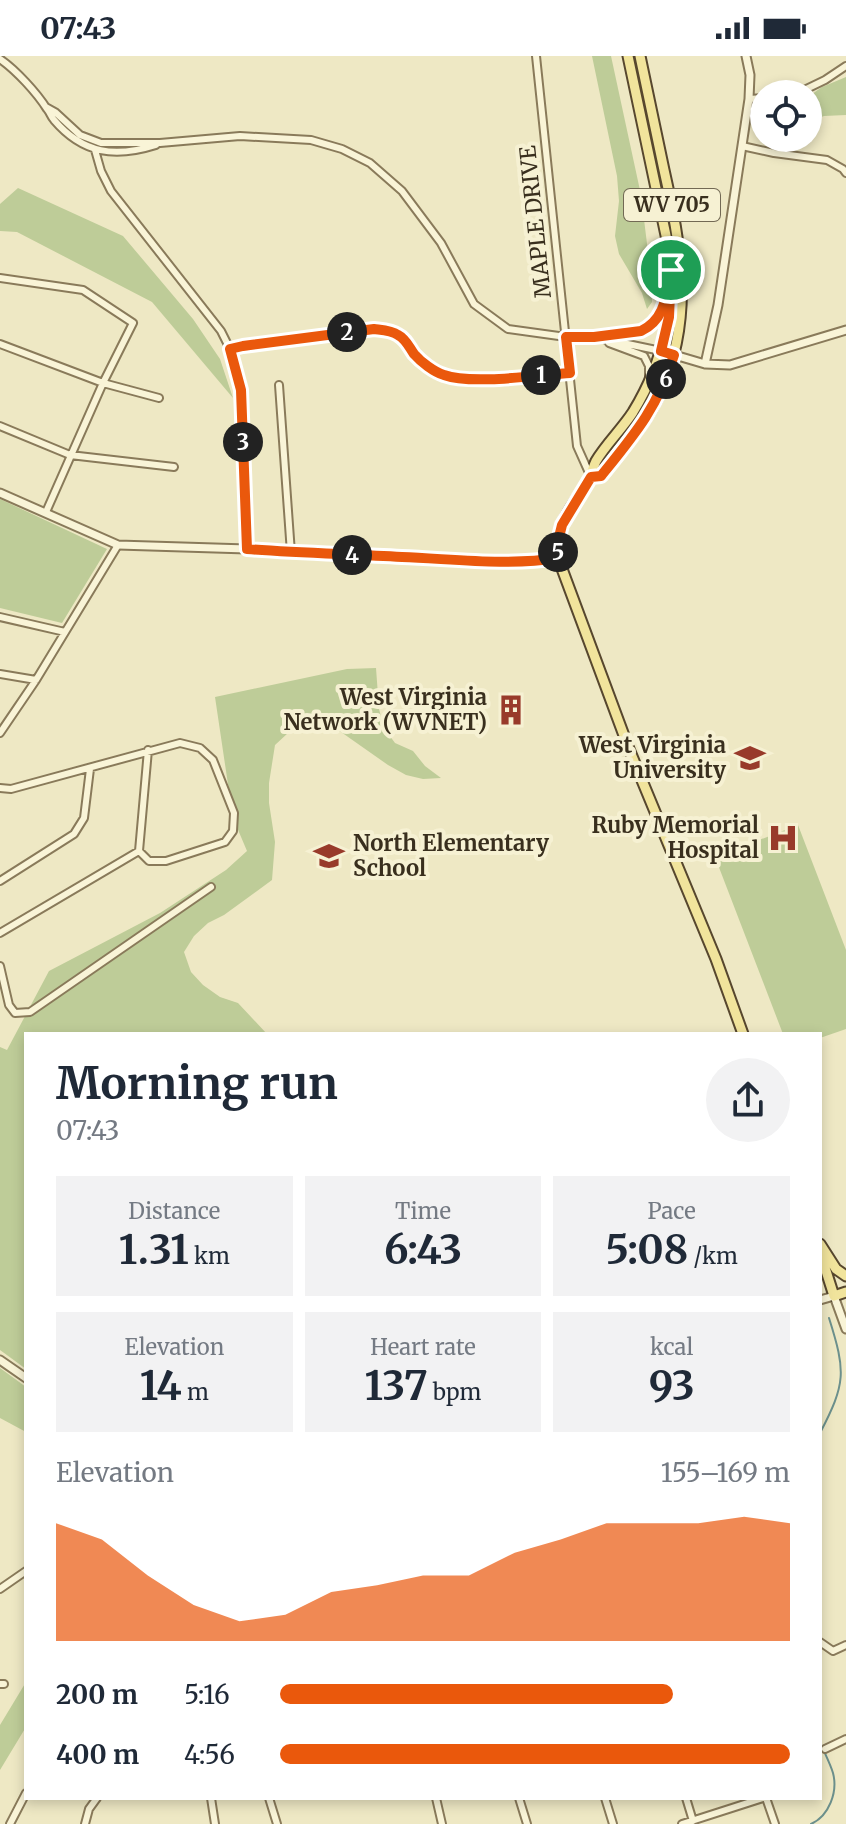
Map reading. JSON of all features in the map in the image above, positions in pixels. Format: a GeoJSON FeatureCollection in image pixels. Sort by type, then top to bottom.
{"type":"FeatureCollection","features":[{"type":"Feature","properties":{"kind":"main road","name":"WV 705"},"geometry":{"type":"LineString","coordinates":[[558,558],[562,525],[591,477],[595,463],[632,414],[648,383],[661,351],[669,317],[671,270],[668,245],[628,56]]}},
{"type":"Feature","properties":{"kind":"main road","name":"WV 705"},"geometry":{"type":"LineString","coordinates":[[591,477],[601,476],[646,420],[660,394],[674,355],[681,308],[681,259],[640,56]]}},
{"type":"Feature","properties":{"kind":"main road"},"geometry":{"type":"LineString","coordinates":[[558,558],[629,749],[705,932],[742,1032]]}},
{"type":"Feature","properties":{"kind":"main road"},"geometry":{"type":"LineString","coordinates":[[822,1247],[836,1269],[846,1276]]}},
{"type":"Feature","properties":{"kind":"main road"},"geometry":{"type":"LineString","coordinates":[[822,1258],[834,1296],[846,1292]]}},
{"type":"Feature","properties":{"kind":"street","name":"MAPLE DRIVE"},"geometry":{"type":"LineString","coordinates":[[536,56],[577,446],[591,477]]}},
{"type":"Feature","properties":{"kind":"street"},"geometry":{"type":"LineString","coordinates":[[705,364],[718,305],[749,99],[750,75],[746,56]]}},
{"type":"Feature","properties":{"kind":"street"},"geometry":{"type":"LineString","coordinates":[[0,59],[12,67],[53,119],[75,139],[95,150],[126,151],[160,143]]}},
{"type":"Feature","properties":{"kind":"street"},"geometry":{"type":"LineString","coordinates":[[822,81],[846,66]]}},
{"type":"Feature","properties":{"kind":"street"},"geometry":{"type":"LineString","coordinates":[[46,107],[80,135],[101,143],[160,143],[240,136],[311,140],[342,149],[370,163],[402,191],[441,243],[474,304],[508,329],[566,337],[641,331],[653,324],[664,306],[671,270]]}},
{"type":"Feature","properties":{"kind":"street"},"geometry":{"type":"LineString","coordinates":[[95,150],[101,143]]}},
{"type":"Feature","properties":{"kind":"street"},"geometry":{"type":"LineString","coordinates":[[101,143],[104,152],[101,171]]}},
{"type":"Feature","properties":{"kind":"street"},"geometry":{"type":"LineString","coordinates":[[742,146],[827,160],[845,170]]}},
{"type":"Feature","properties":{"kind":"street"},"geometry":{"type":"LineString","coordinates":[[95,150],[111,191],[221,331],[230,349],[241,390],[247,549]]}},
{"type":"Feature","properties":{"kind":"street"},"geometry":{"type":"LineString","coordinates":[[0,278],[83,290],[133,323],[46,512]]}},
{"type":"Feature","properties":{"kind":"street"},"geometry":{"type":"LineString","coordinates":[[230,349],[374,329],[400,336],[416,357],[434,370],[455,378],[570,373]]}},
{"type":"Feature","properties":{"kind":"street"},"geometry":{"type":"LineString","coordinates":[[594,337],[705,364],[730,365],[846,330]]}},
{"type":"Feature","properties":{"kind":"street"},"geometry":{"type":"LineString","coordinates":[[594,337],[644,356],[649,366],[648,383]]}},
{"type":"Feature","properties":{"kind":"street"},"geometry":{"type":"LineString","coordinates":[[0,344],[103,383],[159,398]]}},
{"type":"Feature","properties":{"kind":"street"},"geometry":{"type":"LineString","coordinates":[[279,385],[291,553]]}},
{"type":"Feature","properties":{"kind":"street"},"geometry":{"type":"LineString","coordinates":[[0,426],[70,455],[174,467]]}},
{"type":"Feature","properties":{"kind":"street"},"geometry":{"type":"LineString","coordinates":[[0,493],[118,545],[478,561],[558,558]]}},
{"type":"Feature","properties":{"kind":"street"},"geometry":{"type":"LineString","coordinates":[[0,733],[118,545]]}},
{"type":"Feature","properties":{"kind":"street"},"geometry":{"type":"LineString","coordinates":[[0,617],[65,632]]}},
{"type":"Feature","properties":{"kind":"street"},"geometry":{"type":"LineString","coordinates":[[0,674],[36,680]]}},
{"type":"Feature","properties":{"kind":"street"},"geometry":{"type":"LineString","coordinates":[[0,788],[11,789],[180,743],[200,748],[213,760],[234,813],[233,831],[225,842],[166,861],[149,861],[139,851]]}},
{"type":"Feature","properties":{"kind":"street"},"geometry":{"type":"LineString","coordinates":[[139,851],[148,750]]}},
{"type":"Feature","properties":{"kind":"street"},"geometry":{"type":"LineString","coordinates":[[0,881],[74,834],[84,818],[90,769]]}},
{"type":"Feature","properties":{"kind":"street"},"geometry":{"type":"LineString","coordinates":[[0,933],[139,851]]}},
{"type":"Feature","properties":{"kind":"street"},"geometry":{"type":"LineString","coordinates":[[0,966],[9,1005],[15,1013],[30,1012],[211,887]]}},
{"type":"Feature","properties":{"kind":"street"},"geometry":{"type":"LineString","coordinates":[[822,1299],[834,1296],[846,1329]]}},
{"type":"Feature","properties":{"kind":"street"},"geometry":{"type":"LineString","coordinates":[[0,1360],[24,1377]]}},
{"type":"Feature","properties":{"kind":"street"},"geometry":{"type":"LineString","coordinates":[[0,1589],[24,1572]]}},
{"type":"Feature","properties":{"kind":"street"},"geometry":{"type":"LineString","coordinates":[[822,1643],[833,1651],[846,1645]]}},
{"type":"Feature","properties":{"kind":"street"},"geometry":{"type":"LineString","coordinates":[[825,1749],[846,1739]]}},
{"type":"Feature","properties":{"kind":"street"},"geometry":{"type":"LineString","coordinates":[[10,1824],[24,1797]]}},
{"type":"Feature","properties":{"kind":"street"},"geometry":{"type":"LineString","coordinates":[[85,1824],[96,1800]]}},
{"type":"Feature","properties":{"kind":"street"},"geometry":{"type":"LineString","coordinates":[[211,1800],[215,1824]]}},
{"type":"Feature","properties":{"kind":"street"},"geometry":{"type":"LineString","coordinates":[[270,1800],[277,1824]]}},
{"type":"Feature","properties":{"kind":"street"},"geometry":{"type":"LineString","coordinates":[[436,1800],[442,1824]]}},
{"type":"Feature","properties":{"kind":"street"},"geometry":{"type":"LineString","coordinates":[[520,1800],[527,1824]]}},
{"type":"Feature","properties":{"kind":"street"},"geometry":{"type":"LineString","coordinates":[[606,1800],[613,1824]]}},
{"type":"Feature","properties":{"kind":"street"},"geometry":{"type":"LineString","coordinates":[[687,1800],[693,1821]]}},
{"type":"Feature","properties":{"kind":"street"},"geometry":{"type":"LineString","coordinates":[[682,1824],[759,1800]]}},
{"type":"Feature","properties":{"kind":"street"},"geometry":{"type":"LineString","coordinates":[[766,1800],[775,1824]]}},
{"type":"Feature","properties":{"kind":"green space"},"geometry":{"type":"Polygon","coordinates":[[[592,56],[611,56],[641,195],[651,276],[652,302],[647,309],[642,293],[619,254],[615,236],[619,201],[617,176],[592,56]]]}},
{"type":"Feature","properties":{"kind":"green space"},"geometry":{"type":"Polygon","coordinates":[[[846,77],[846,115],[822,117],[822,87],[846,77]]]}},
{"type":"Feature","properties":{"kind":"green space"},"geometry":{"type":"Polygon","coordinates":[[[18,188],[123,236],[193,319],[220,359],[233,398],[152,302],[17,232],[0,231],[0,204],[18,188]]]}},
{"type":"Feature","properties":{"kind":"green space"},"geometry":{"type":"Polygon","coordinates":[[[0,499],[107,549],[62,623],[0,608],[0,499]]]}},
{"type":"Feature","properties":{"kind":"green space"},"geometry":{"type":"Polygon","coordinates":[[[376,668],[379,709],[384,728],[395,743],[413,751],[425,766],[441,778],[423,779],[406,775],[341,732],[305,728],[288,733],[275,745],[269,783],[275,842],[272,880],[208,923],[194,936],[184,952],[191,972],[203,985],[220,997],[238,1003],[265,1032],[24,1032],[24,1368],[0,1350],[0,1047],[7,1050],[49,971],[160,913],[226,870],[247,851],[233,818],[215,697],[347,669],[376,668]]]}},
{"type":"Feature","properties":{"kind":"green space"},"geometry":{"type":"Polygon","coordinates":[[[798,825],[846,950],[846,1029],[822,1037],[822,1032],[782,1032],[715,857],[798,825]]]}},
{"type":"Feature","properties":{"kind":"green space"},"geometry":{"type":"Polygon","coordinates":[[[0,1368],[24,1386],[24,1431],[0,1418],[0,1368]]]}},
{"type":"Feature","properties":{"kind":"green space"},"geometry":{"type":"Polygon","coordinates":[[[24,1685],[24,1730],[0,1770],[0,1725],[24,1685]]]}},
{"type":"Feature","properties":{"kind":"waterway"},"geometry":{"type":"LineString","coordinates":[[822,1429],[835,1402],[841,1377],[829,1318]]}},
{"type":"Feature","properties":{"kind":"waterway"},"geometry":{"type":"LineString","coordinates":[[811,1824],[823,1815],[831,1803],[834,1788],[833,1773],[822,1747]]}},
{"type":"Feature","properties":{"kind":"place","name":"West Virginia Network (WVNET)"},"geometry":{"type":"Point","coordinates":[511,710]}},
{"type":"Feature","properties":{"kind":"place","name":"West Virginia University"},"geometry":{"type":"Point","coordinates":[750,758]}},
{"type":"Feature","properties":{"kind":"place","name":"Ruby Memorial Hospital"},"geometry":{"type":"Point","coordinates":[783,838]}},
{"type":"Feature","properties":{"kind":"place","name":"North Elementary School"},"geometry":{"type":"Point","coordinates":[329,856]}},
{"type":"Feature","properties":{"kind":"route"},"geometry":{"type":"LineString","coordinates":[[671,270],[669,317],[661,351],[674,355],[668,374],[646,420],[601,476],[591,477],[567,515],[559,537],[558,558],[478,561],[247,549],[241,390],[230,349],[374,329],[400,336],[416,357],[434,370],[455,378],[570,373],[566,337],[594,337],[646,329],[659,317],[664,306],[671,270]]}}]}
